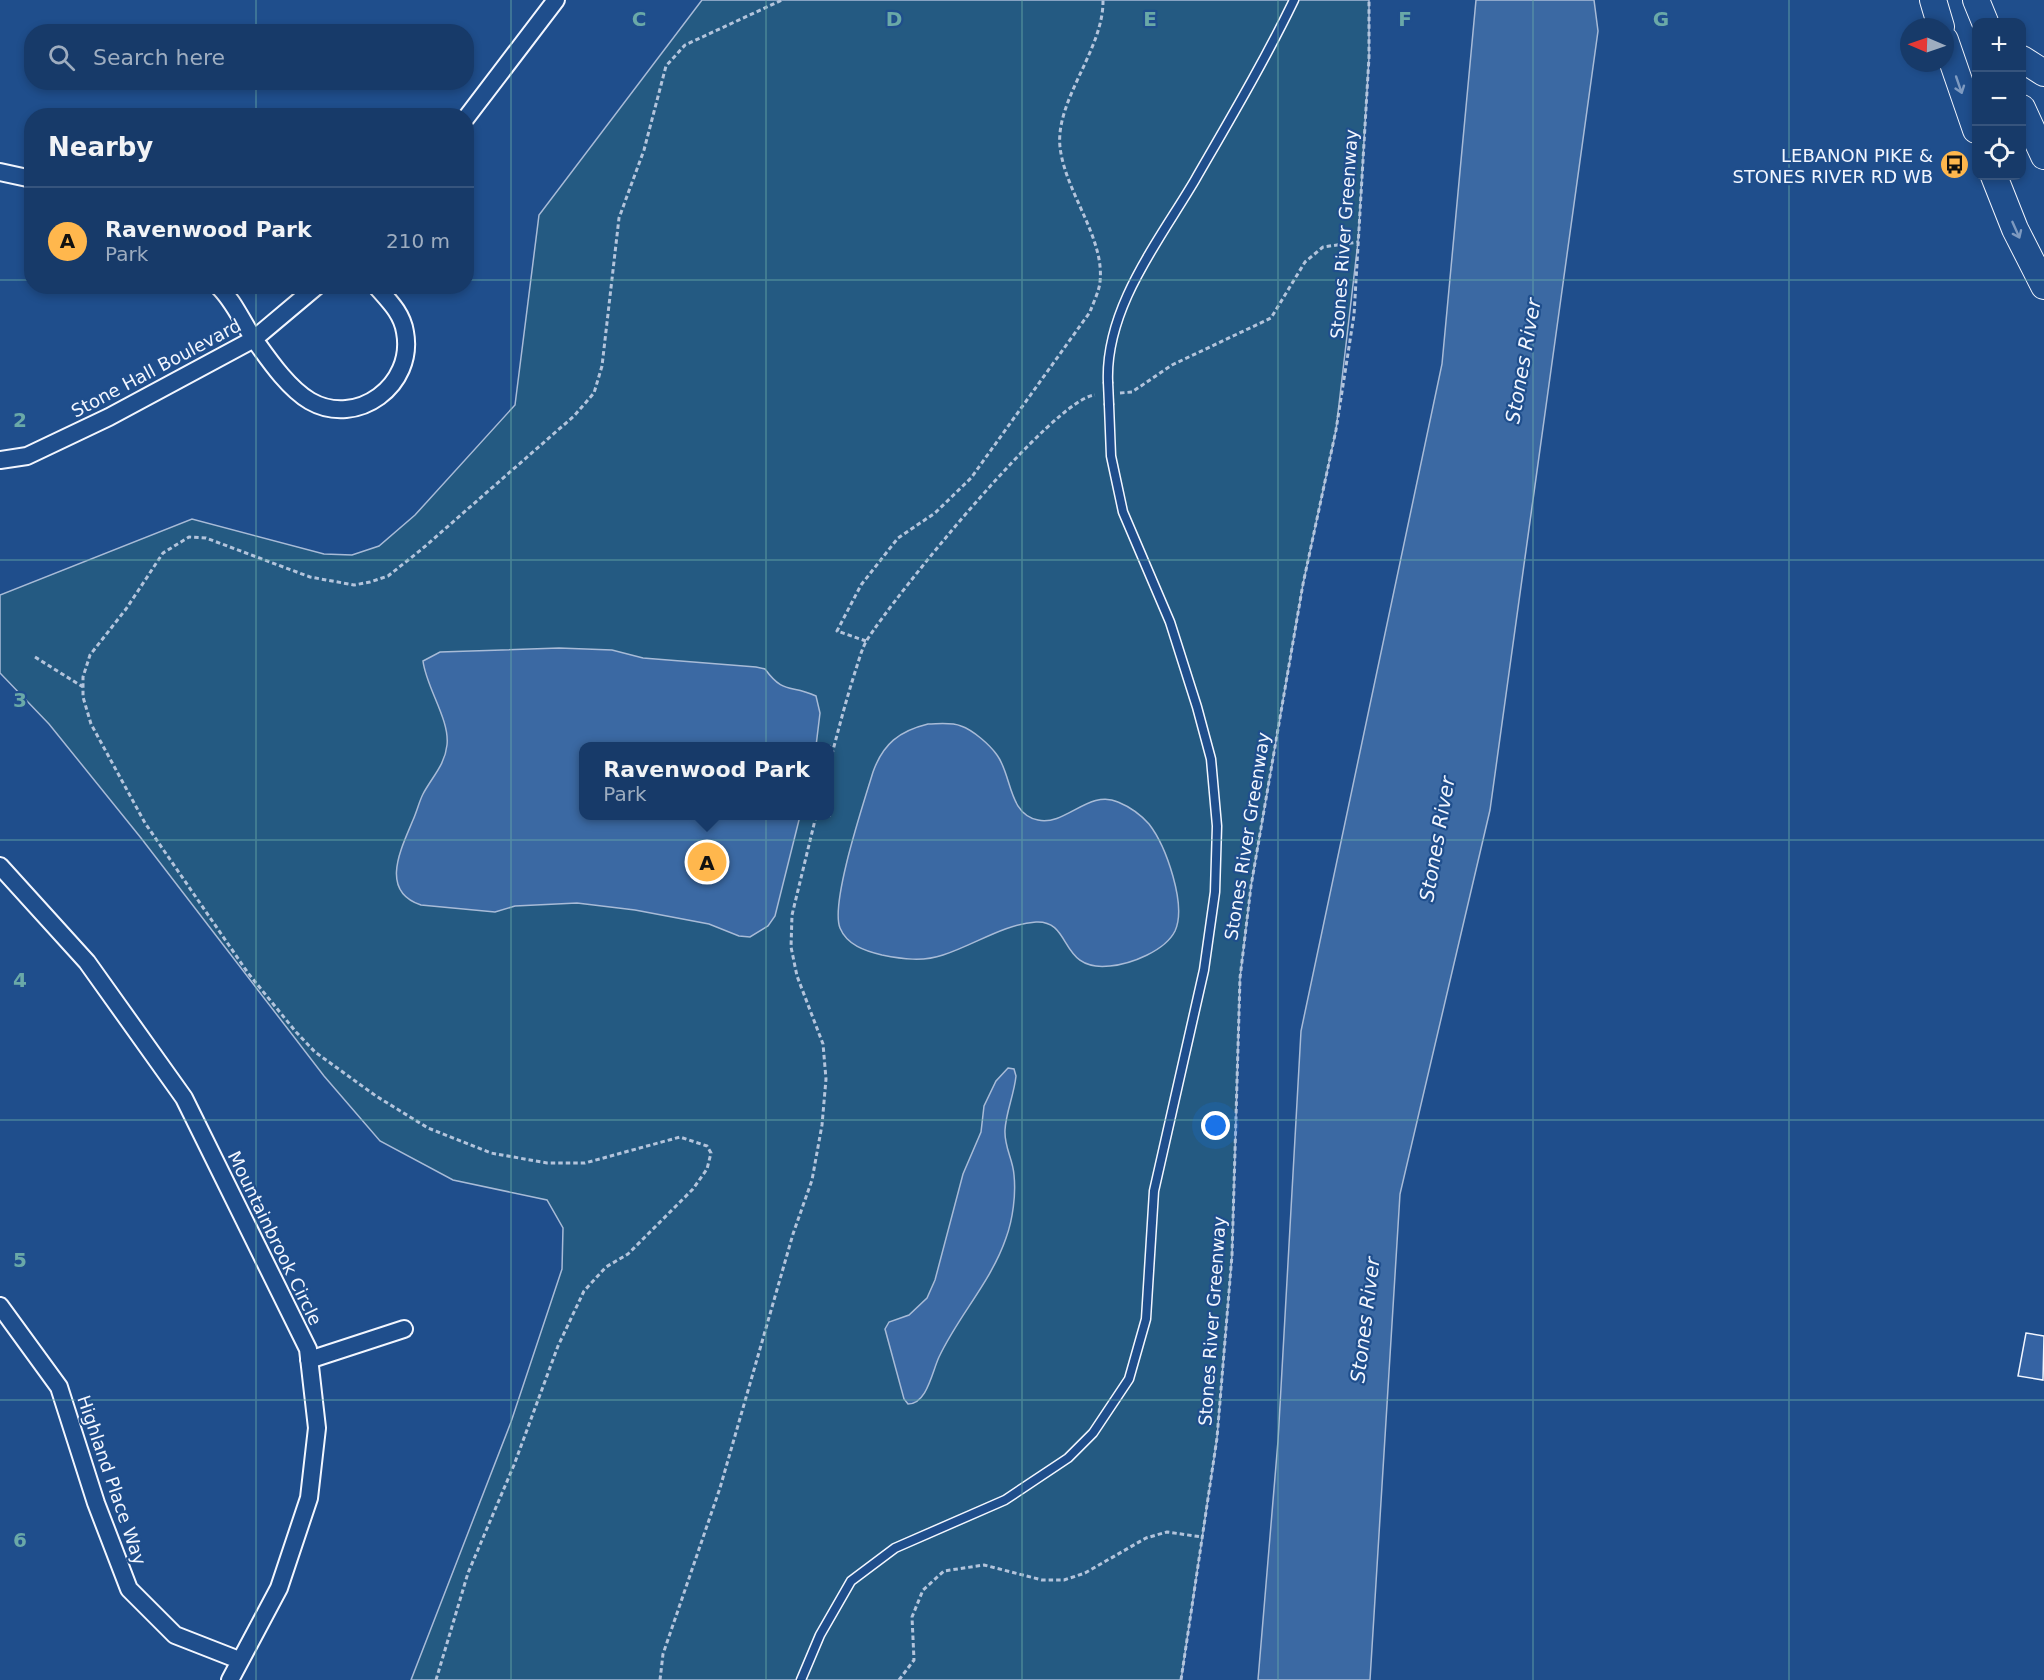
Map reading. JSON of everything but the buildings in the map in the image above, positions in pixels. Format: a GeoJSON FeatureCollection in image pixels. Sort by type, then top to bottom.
{"type":"FeatureCollection","features":[{"type":"Feature","properties":{"kind":"main road"},"geometry":{"type":"LineString","coordinates":[[1933,0],[1938,18]]}},
{"type":"Feature","properties":{"kind":"main road"},"geometry":{"type":"LineString","coordinates":[[1976,0],[1983,18]]}},
{"type":"Feature","properties":{"kind":"main road"},"geometry":{"type":"LineString","coordinates":[[2026,62],[2044,73]]}},
{"type":"Feature","properties":{"kind":"main road"},"geometry":{"type":"LineString","coordinates":[[1954,65],[1976,126]]}},
{"type":"Feature","properties":{"kind":"main road"},"geometry":{"type":"LineString","coordinates":[[2026,117],[2044,156]]}},
{"type":"Feature","properties":{"kind":"main road"},"geometry":{"type":"LineString","coordinates":[[1996,180],[2015,229],[2044,286]]}},
{"type":"Feature","properties":{"kind":"street"},"geometry":{"type":"LineString","coordinates":[[474,108],[551,6],[534,0]]}},
{"type":"Feature","properties":{"kind":"street"},"geometry":{"type":"LineString","coordinates":[[0,172],[24,177]]}},
{"type":"Feature","properties":{"kind":"street"},"geometry":{"type":"LineString","coordinates":[[227,294],[254,339],[297,392],[310,401],[339,409],[369,404],[388,391],[397,378],[406,349],[401,319],[382,294]]}},
{"type":"Feature","properties":{"kind":"street","name":"Stone Hall Boulevard"},"geometry":{"type":"LineString","coordinates":[[0,460],[27,456],[109,417],[254,339],[307,294]]}},
{"type":"Feature","properties":{"kind":"street","name":"Mountainbrook Circle"},"geometry":{"type":"LineString","coordinates":[[0,866],[87,962],[184,1098],[308,1349],[317,1428],[309,1498],[279,1588],[230,1680]]}},
{"type":"Feature","properties":{"kind":"street","name":"Highland Place Way"},"geometry":{"type":"LineString","coordinates":[[0,1306],[59,1387],[96,1503],[129,1589],[175,1635],[239,1660]]}},
{"type":"Feature","properties":{"kind":"street"},"geometry":{"type":"LineString","coordinates":[[309,1360],[404,1329]]}},
{"type":"Feature","properties":{"kind":"lane"},"geometry":{"type":"LineString","coordinates":[[801,1680],[820,1635],[851,1581],[895,1548],[1005,1500],[1068,1458],[1093,1433],[1129,1379],[1146,1319],[1154,1191],[1203,970],[1215,892],[1217,826],[1211,759],[1197,706],[1170,622],[1123,512],[1112,456],[1107,367],[1113,336],[1124,301],[1236,109],[1293,0]]}},
{"type":"Feature","properties":{"kind":"path"},"geometry":{"type":"LineString","coordinates":[[436,1680],[468,1573],[514,1465],[558,1346],[584,1291],[606,1267],[628,1254],[655,1230],[693,1189],[707,1169],[711,1153],[707,1146],[680,1137],[585,1163],[547,1163],[491,1153],[428,1128],[376,1096],[315,1052],[248,973],[145,823],[91,724],[83,697],[83,687],[90,655],[132,600],[163,553],[174,544],[189,537],[206,538],[310,577],[354,585],[370,582],[388,576],[422,549],[574,416],[594,393],[602,366],[619,218],[644,150],[666,66],[685,45],[782,0]]}},
{"type":"Feature","properties":{"kind":"path"},"geometry":{"type":"LineString","coordinates":[[866,641],[837,631],[861,585],[898,538],[935,513],[971,478],[1090,312],[1100,285],[1101,266],[1065,169],[1059,132],[1083,64],[1101,26],[1103,0]]}},
{"type":"Feature","properties":{"kind":"path","name":"Stones River Greenway"},"geometry":{"type":"LineString","coordinates":[[1180,1680],[1217,1438],[1232,1255],[1241,966],[1251,886],[1303,584],[1336,430],[1353,327],[1369,57],[1369,0]]}},
{"type":"Feature","properties":{"kind":"path"},"geometry":{"type":"LineString","coordinates":[[1109,394],[1132,392],[1172,364],[1271,318],[1305,262],[1323,247],[1358,243]]}},
{"type":"Feature","properties":{"kind":"path"},"geometry":{"type":"LineString","coordinates":[[834,747],[848,694],[866,641],[917,574],[1031,444],[1054,420],[1086,396],[1098,395]]}},
{"type":"Feature","properties":{"kind":"path"},"geometry":{"type":"LineString","coordinates":[[35,657],[83,687]]}},
{"type":"Feature","properties":{"kind":"path"},"geometry":{"type":"LineString","coordinates":[[660,1680],[663,1654],[720,1488],[793,1234],[812,1180],[822,1125],[826,1080],[823,1044],[797,976],[791,946],[792,915],[815,820]]}},
{"type":"Feature","properties":{"kind":"path"},"geometry":{"type":"LineString","coordinates":[[899,1680],[914,1660],[912,1617],[923,1590],[944,1571],[984,1565],[1042,1580],[1064,1580],[1085,1573],[1146,1538],[1167,1532],[1202,1537]]}},
{"type":"Feature","properties":{"kind":"shaded area"},"geometry":{"type":"Polygon","coordinates":[[[702,0],[1369,0],[1369,57],[1358,242],[1336,430],[1303,584],[1251,886],[1240,978],[1232,1255],[1217,1438],[1181,1680],[411,1680],[511,1422],[562,1269],[563,1228],[547,1200],[453,1180],[380,1141],[324,1076],[141,838],[49,724],[0,673],[0,595],[192,519],[324,554],[352,555],[379,546],[415,515],[515,405],[539,215],[702,0]]]}},
{"type":"Feature","properties":{"kind":"water","name":"Stones River"},"geometry":{"type":"Polygon","coordinates":[[[1476,0],[1594,0],[1598,31],[1490,810],[1400,1194],[1370,1680],[1258,1680],[1278,1441],[1301,1031],[1442,364],[1476,0]]]}},
{"type":"Feature","properties":{"kind":"water"},"geometry":{"type":"Polygon","coordinates":[[[559,648],[612,650],[643,658],[765,669],[783,686],[816,696],[820,713],[816,742],[579,742],[579,820],[799,820],[775,916],[768,926],[750,937],[739,936],[709,924],[635,910],[577,903],[515,906],[495,912],[421,905],[408,899],[400,890],[397,880],[399,856],[422,797],[441,765],[447,745],[442,714],[428,682],[423,661],[440,652],[559,648]]]}},
{"type":"Feature","properties":{"kind":"water"},"geometry":{"type":"Polygon","coordinates":[[[928,724],[961,726],[986,742],[1002,763],[1016,802],[1028,816],[1038,820],[1058,818],[1097,800],[1107,799],[1122,804],[1142,817],[1162,846],[1177,892],[1178,920],[1175,931],[1164,945],[1128,963],[1093,966],[1073,954],[1056,929],[1048,924],[1036,922],[1012,927],[955,951],[928,959],[905,959],[882,955],[863,949],[847,939],[840,928],[838,915],[840,897],[849,852],[873,772],[887,746],[893,740],[928,724]]]}},
{"type":"Feature","properties":{"kind":"water"},"geometry":{"type":"Polygon","coordinates":[[[1008,1068],[1014,1069],[1016,1076],[1005,1130],[1015,1182],[1008,1231],[1000,1254],[955,1327],[924,1393],[915,1403],[908,1404],[904,1399],[885,1329],[889,1322],[909,1315],[927,1298],[935,1280],[963,1174],[981,1132],[984,1106],[996,1081],[1008,1068]]]}},
{"type":"Feature","properties":{"kind":"place","name":"LEBANON PIKE & STONES RIVER RD WB"},"geometry":{"type":"Point","coordinates":[1954,165]}},
{"type":"Feature","properties":{"kind":"place","name":"Ravenwood Park"},"geometry":{"type":"Point","coordinates":[707,862]}}]}
